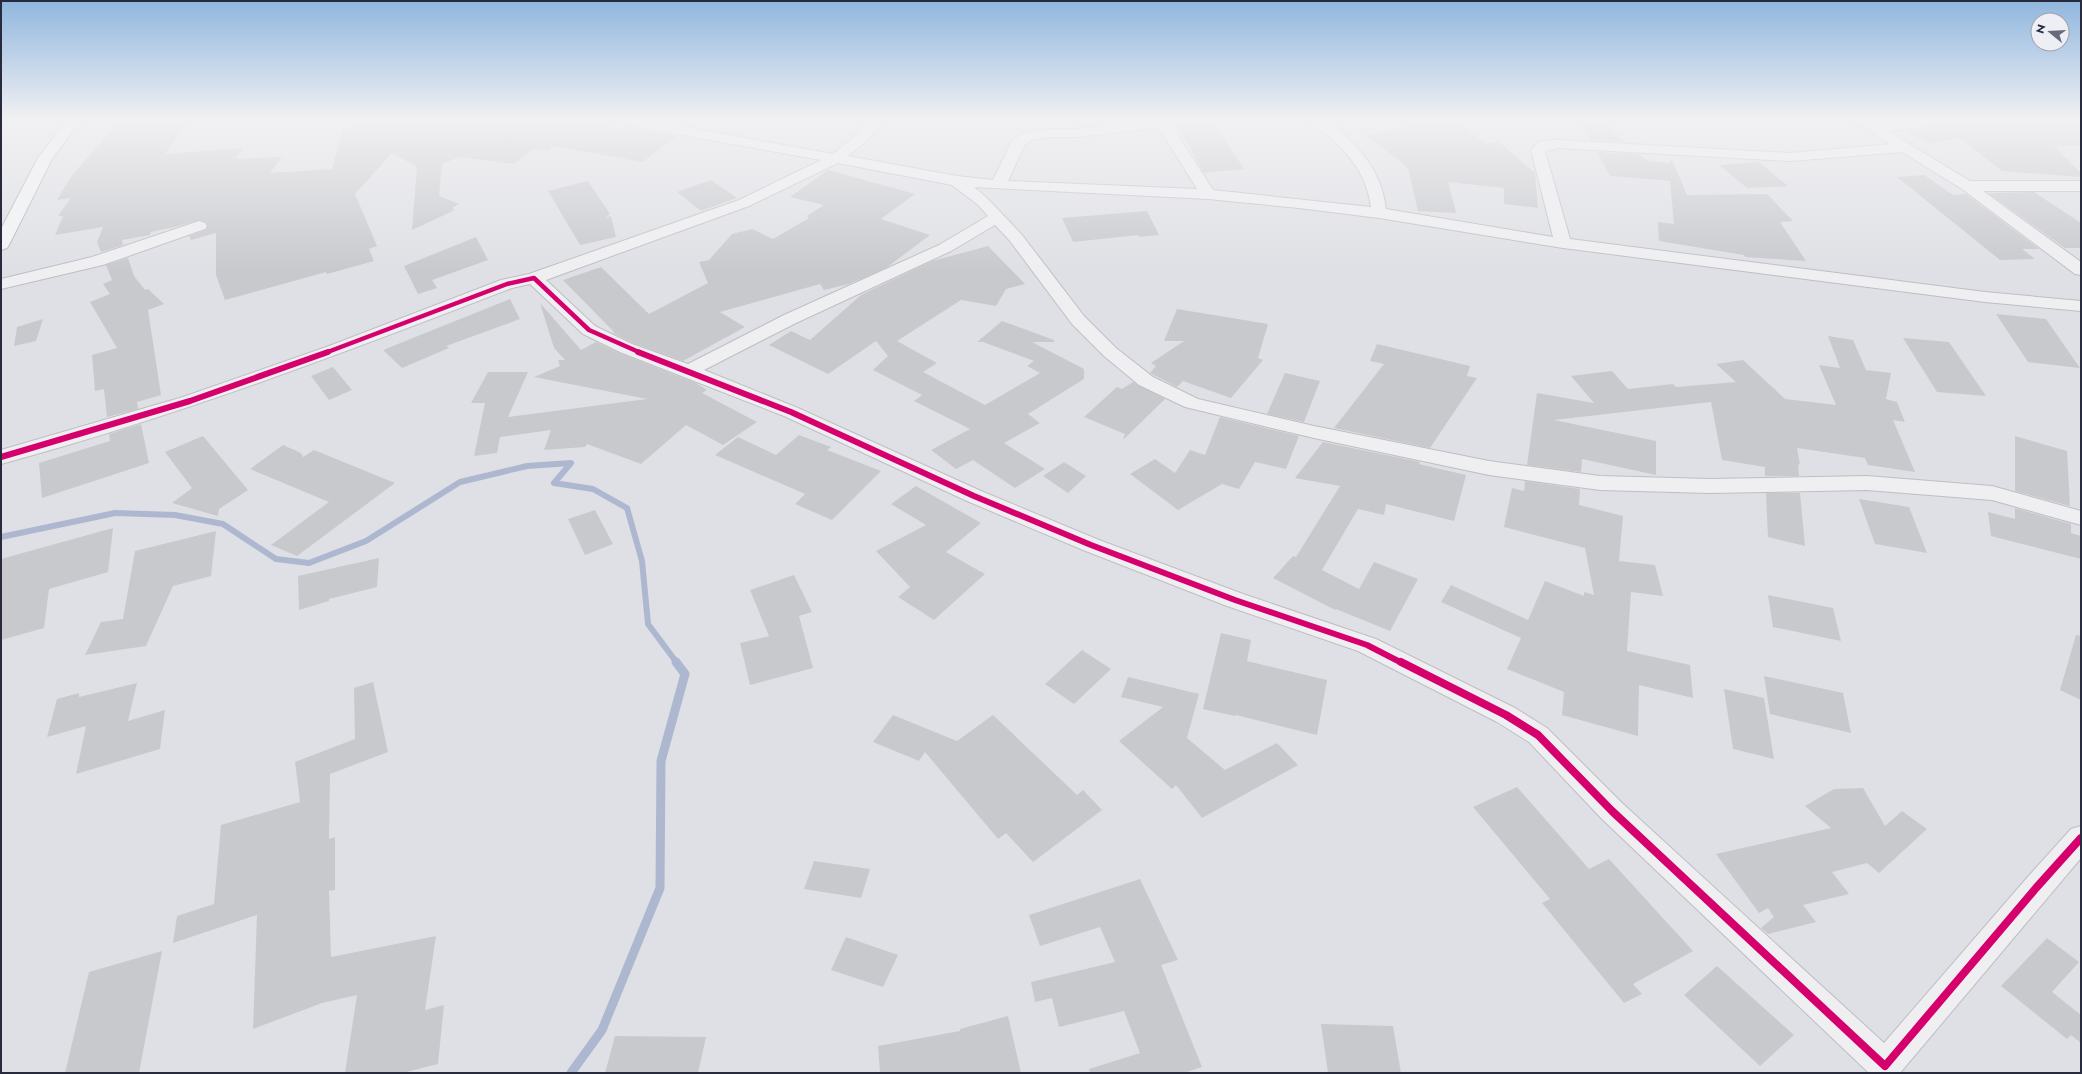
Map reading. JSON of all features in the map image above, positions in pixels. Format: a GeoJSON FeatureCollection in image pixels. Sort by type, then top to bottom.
{"type":"FeatureCollection","features":[{"type":"Feature","properties":{"kind":"highway"},"geometry":{"type":"LineString","coordinates":[[1,245],[4,231],[38,170]]}},
{"type":"Feature","properties":{"kind":"street"},"geometry":{"type":"LineString","coordinates":[[1,457],[190,401],[335,350],[507,284],[534,278],[744,203],[812,170]]}},
{"type":"Feature","properties":{"kind":"street"},"geometry":{"type":"LineString","coordinates":[[900,170],[957,181],[998,185],[1097,188],[1208,194],[1379,213],[1563,243],[1985,297],[2081,306]]}},
{"type":"Feature","properties":{"kind":"street"},"geometry":{"type":"LineString","coordinates":[[998,185],[1005,170]]}},
{"type":"Feature","properties":{"kind":"street"},"geometry":{"type":"LineString","coordinates":[[1193,170],[1208,194]]}},
{"type":"Feature","properties":{"kind":"street"},"geometry":{"type":"LineString","coordinates":[[1367,170],[1375,188],[1379,213]]}},
{"type":"Feature","properties":{"kind":"street"},"geometry":{"type":"LineString","coordinates":[[1543,170],[1563,243]]}},
{"type":"Feature","properties":{"kind":"street"},"geometry":{"type":"LineString","coordinates":[[1943,170],[1967,186],[2081,270]]}},
{"type":"Feature","properties":{"kind":"street"},"geometry":{"type":"LineString","coordinates":[[957,181],[982,200],[996,218],[1016,238],[1078,320],[1110,352],[1146,381],[1192,403],[1314,432],[1489,468],[1600,483],[1710,486],[1875,484],[1992,493],[2081,518]]}},
{"type":"Feature","properties":{"kind":"street"},"geometry":{"type":"LineString","coordinates":[[1967,186],[2081,186]]}},
{"type":"Feature","properties":{"kind":"street"},"geometry":{"type":"LineString","coordinates":[[689,370],[790,319],[945,248],[996,218]]}},
{"type":"Feature","properties":{"kind":"street"},"geometry":{"type":"LineString","coordinates":[[1,284],[97,261],[199,226]]}},
{"type":"Feature","properties":{"kind":"street"},"geometry":{"type":"LineString","coordinates":[[534,278],[589,330],[626,348],[689,370],[791,412],[974,496],[1091,545],[1236,600],[1367,645],[1506,715],[1538,735],[1612,810],[1888,1070],[2036,888],[2081,838]]}},
{"type":"Feature","properties":{"kind":"building"},"geometry":{"type":"Polygon","coordinates":[[[77,170],[272,170],[270,173],[315,170],[377,170],[355,194],[377,246],[369,249],[374,261],[327,274],[326,272],[225,300],[216,275],[216,233],[191,240],[189,236],[206,230],[208,225],[205,222],[199,220],[151,232],[150,235],[122,240],[123,245],[101,252],[97,242],[103,227],[55,235],[63,216],[58,216],[71,198],[57,200],[70,178],[77,170]]]}},
{"type":"Feature","properties":{"kind":"building"},"geometry":{"type":"Polygon","coordinates":[[[417,170],[441,170],[439,196],[459,204],[452,208],[455,210],[412,230],[417,170]]]}},
{"type":"Feature","properties":{"kind":"building"},"geometry":{"type":"Polygon","coordinates":[[[828,170],[915,194],[881,219],[930,235],[886,268],[849,284],[824,290],[820,284],[720,312],[745,327],[683,361],[633,343],[613,333],[614,332],[563,280],[601,267],[649,314],[708,283],[699,262],[709,260],[732,234],[752,229],[773,239],[809,218],[807,216],[824,205],[790,197],[828,170]]]}},
{"type":"Feature","properties":{"kind":"building"},"geometry":{"type":"Polygon","coordinates":[[[1202,170],[1233,170],[1204,173],[1202,170]]]}},
{"type":"Feature","properties":{"kind":"building"},"geometry":{"type":"Polygon","coordinates":[[[1408,170],[1532,170],[1535,173],[1538,208],[1504,204],[1504,188],[1448,182],[1456,213],[1418,211],[1408,170]]]}},
{"type":"Feature","properties":{"kind":"building"},"geometry":{"type":"Polygon","coordinates":[[[1607,170],[1676,170],[1687,195],[1767,194],[1793,221],[1780,222],[1806,261],[1745,257],[1744,255],[1659,241],[1658,222],[1674,224],[1670,181],[1610,176],[1607,170]]]}},
{"type":"Feature","properties":{"kind":"building"},"geometry":{"type":"Polygon","coordinates":[[[1725,170],[1769,170],[1788,186],[1747,188],[1725,170]]]}},
{"type":"Feature","properties":{"kind":"building"},"geometry":{"type":"Polygon","coordinates":[[[2001,170],[2078,170],[2081,173],[2081,177],[2001,170]]]}},
{"type":"Feature","properties":{"kind":"building"},"geometry":{"type":"Polygon","coordinates":[[[1924,175],[1953,195],[1966,194],[2039,249],[2022,249],[2035,259],[2000,260],[1897,177],[1924,175]]]}},
{"type":"Feature","properties":{"kind":"building"},"geometry":{"type":"Polygon","coordinates":[[[711,180],[737,198],[701,211],[677,192],[711,180]]]}},
{"type":"Feature","properties":{"kind":"building"},"geometry":{"type":"Polygon","coordinates":[[[588,181],[610,214],[605,218],[611,216],[616,237],[580,245],[548,191],[588,181]]]}},
{"type":"Feature","properties":{"kind":"building"},"geometry":{"type":"Polygon","coordinates":[[[2034,192],[2081,223],[2081,248],[2065,248],[1988,193],[2034,192]]]}},
{"type":"Feature","properties":{"kind":"building"},"geometry":{"type":"Polygon","coordinates":[[[1147,211],[1159,235],[1139,237],[1138,235],[1073,242],[1062,218],[1147,211]]]}},
{"type":"Feature","properties":{"kind":"building"},"geometry":{"type":"Polygon","coordinates":[[[476,237],[488,260],[432,280],[437,288],[418,294],[404,266],[476,237]]]}},
{"type":"Feature","properties":{"kind":"building"},"geometry":{"type":"Polygon","coordinates":[[[988,246],[1025,284],[1006,289],[996,306],[961,300],[897,341],[937,363],[923,372],[985,405],[1040,373],[1027,366],[1034,361],[983,342],[977,342],[1002,321],[1054,340],[1054,342],[1032,342],[1084,369],[1084,379],[1028,414],[1040,423],[1004,443],[1045,469],[1015,488],[973,460],[956,469],[931,450],[970,429],[914,401],[922,395],[873,370],[888,356],[876,341],[828,374],[769,345],[791,331],[810,340],[861,295],[932,261],[988,246]]]}},
{"type":"Feature","properties":{"kind":"building"},"geometry":{"type":"Polygon","coordinates":[[[128,258],[134,276],[145,290],[148,289],[164,304],[148,310],[161,395],[137,402],[138,409],[107,417],[104,389],[95,391],[92,355],[117,348],[90,302],[110,294],[103,284],[112,280],[106,265],[128,258]]]}},
{"type":"Feature","properties":{"kind":"building"},"geometry":{"type":"Polygon","coordinates":[[[510,299],[520,319],[446,346],[449,348],[402,368],[383,350],[510,299]]]}},
{"type":"Feature","properties":{"kind":"building"},"geometry":{"type":"Polygon","coordinates":[[[540,303],[581,350],[596,342],[619,353],[696,383],[707,390],[702,393],[757,422],[723,445],[686,425],[641,464],[587,444],[585,447],[544,450],[551,430],[500,437],[497,453],[474,456],[485,403],[471,403],[488,372],[528,372],[508,417],[647,399],[534,377],[560,366],[558,360],[565,360],[554,348],[540,303]]]}},
{"type":"Feature","properties":{"kind":"building"},"geometry":{"type":"Polygon","coordinates":[[[1177,309],[1268,324],[1258,358],[1263,360],[1231,398],[1183,381],[1177,387],[1150,373],[1156,366],[1151,363],[1184,341],[1164,341],[1177,309]]]}},
{"type":"Feature","properties":{"kind":"building"},"geometry":{"type":"Polygon","coordinates":[[[1996,314],[2046,319],[2080,368],[2028,362],[1996,314]]]}},
{"type":"Feature","properties":{"kind":"building"},"geometry":{"type":"Polygon","coordinates":[[[43,319],[36,341],[14,346],[17,327],[43,319]]]}},
{"type":"Feature","properties":{"kind":"building"},"geometry":{"type":"Polygon","coordinates":[[[1828,336],[1853,340],[1866,370],[1891,373],[1886,399],[1897,402],[1905,422],[1893,420],[1915,472],[1868,465],[1865,458],[1797,448],[1800,465],[1798,464],[1799,476],[1765,476],[1765,467],[1722,460],[1711,402],[1554,420],[1656,441],[1656,475],[1582,459],[1581,472],[1527,465],[1537,393],[1594,403],[1571,376],[1612,371],[1628,389],[1673,384],[1676,387],[1736,382],[1716,364],[1743,360],[1785,399],[1836,405],[1819,365],[1840,368],[1828,336]]]}},
{"type":"Feature","properties":{"kind":"building"},"geometry":{"type":"Polygon","coordinates":[[[1903,338],[1949,342],[1986,396],[1937,392],[1903,338]]]}},
{"type":"Feature","properties":{"kind":"building"},"geometry":{"type":"Polygon","coordinates":[[[1377,344],[1470,366],[1467,376],[1477,378],[1430,448],[1334,428],[1384,364],[1370,361],[1377,344]]]}},
{"type":"Feature","properties":{"kind":"building"},"geometry":{"type":"Polygon","coordinates":[[[333,367],[352,390],[329,400],[311,376],[333,367]]]}},
{"type":"Feature","properties":{"kind":"building"},"geometry":{"type":"Polygon","coordinates":[[[1285,373],[1320,381],[1304,422],[1267,414],[1285,373]]]}},
{"type":"Feature","properties":{"kind":"building"},"geometry":{"type":"Polygon","coordinates":[[[1133,382],[1165,399],[1123,440],[1125,434],[1084,417],[1117,387],[1122,389],[1133,382]]]}},
{"type":"Feature","properties":{"kind":"building"},"geometry":{"type":"Polygon","coordinates":[[[1220,417],[1299,436],[1286,469],[1255,462],[1239,489],[1222,484],[1178,510],[1130,474],[1155,459],[1175,473],[1190,450],[1205,455],[1220,417]]]}},
{"type":"Feature","properties":{"kind":"building"},"geometry":{"type":"Polygon","coordinates":[[[141,424],[149,463],[42,498],[39,463],[110,441],[109,434],[141,424]]]}},
{"type":"Feature","properties":{"kind":"building"},"geometry":{"type":"Polygon","coordinates":[[[799,435],[831,447],[827,450],[881,471],[832,520],[795,504],[805,494],[715,455],[738,437],[776,455],[799,435]]]}},
{"type":"Feature","properties":{"kind":"building"},"geometry":{"type":"Polygon","coordinates":[[[203,436],[248,490],[219,509],[218,516],[172,503],[192,488],[165,452],[203,436]]]}},
{"type":"Feature","properties":{"kind":"building"},"geometry":{"type":"Polygon","coordinates":[[[2015,436],[2067,451],[2070,506],[2015,491],[2015,436]]]}},
{"type":"Feature","properties":{"kind":"building"},"geometry":{"type":"Polygon","coordinates":[[[1323,442],[1420,462],[1419,464],[1466,475],[1454,521],[1386,504],[1384,515],[1358,509],[1322,570],[1359,589],[1374,562],[1418,579],[1390,631],[1336,609],[1335,610],[1273,578],[1293,556],[1296,557],[1340,486],[1295,478],[1323,442]]]}},
{"type":"Feature","properties":{"kind":"building"},"geometry":{"type":"Polygon","coordinates":[[[283,445],[301,453],[303,457],[314,450],[395,483],[297,556],[271,545],[329,502],[250,469],[283,445]]]}},
{"type":"Feature","properties":{"kind":"building"},"geometry":{"type":"Polygon","coordinates":[[[1064,462],[1086,476],[1068,493],[1043,476],[1064,462]]]}},
{"type":"Feature","properties":{"kind":"building"},"geometry":{"type":"Polygon","coordinates":[[[1525,481],[1580,489],[1579,505],[1623,516],[1619,561],[1655,565],[1663,596],[1631,592],[1627,651],[1690,665],[1693,698],[1639,685],[1638,736],[1562,715],[1564,692],[1507,669],[1521,638],[1441,602],[1451,585],[1528,620],[1545,581],[1584,596],[1584,592],[1594,595],[1585,548],[1504,527],[1512,488],[1524,491],[1525,481]]]}},
{"type":"Feature","properties":{"kind":"building"},"geometry":{"type":"Polygon","coordinates":[[[916,486],[981,523],[946,552],[985,574],[934,620],[898,597],[910,587],[876,551],[926,525],[891,504],[916,486]]]}},
{"type":"Feature","properties":{"kind":"building"},"geometry":{"type":"Polygon","coordinates":[[[1766,493],[1800,493],[1805,546],[1768,537],[1766,493]]]}},
{"type":"Feature","properties":{"kind":"building"},"geometry":{"type":"Polygon","coordinates":[[[1859,499],[1909,507],[1927,553],[1875,544],[1859,499]]]}},
{"type":"Feature","properties":{"kind":"building"},"geometry":{"type":"Polygon","coordinates":[[[2015,508],[2071,524],[2071,533],[2081,536],[2081,559],[1991,536],[1988,512],[2015,519],[2015,508]]]}},
{"type":"Feature","properties":{"kind":"building"},"geometry":{"type":"Polygon","coordinates":[[[595,510],[613,544],[585,555],[568,519],[595,510]]]}},
{"type":"Feature","properties":{"kind":"building"},"geometry":{"type":"Polygon","coordinates":[[[113,528],[108,572],[49,589],[44,628],[1,640],[1,559],[113,528]]]}},
{"type":"Feature","properties":{"kind":"building"},"geometry":{"type":"Polygon","coordinates":[[[216,531],[211,576],[173,586],[146,646],[85,655],[101,622],[123,619],[135,551],[216,531]]]}},
{"type":"Feature","properties":{"kind":"building"},"geometry":{"type":"Polygon","coordinates":[[[379,558],[377,587],[329,599],[329,601],[299,610],[298,576],[379,558]]]}},
{"type":"Feature","properties":{"kind":"building"},"geometry":{"type":"Polygon","coordinates":[[[794,575],[812,612],[799,616],[813,668],[750,685],[740,643],[769,636],[750,590],[794,575]]]}},
{"type":"Feature","properties":{"kind":"building"},"geometry":{"type":"Polygon","coordinates":[[[1768,595],[1833,608],[1841,641],[1773,627],[1768,595]]]}},
{"type":"Feature","properties":{"kind":"building"},"geometry":{"type":"Polygon","coordinates":[[[1221,633],[1251,640],[1247,661],[1327,680],[1317,735],[1236,715],[1203,709],[1221,633]]]}},
{"type":"Feature","properties":{"kind":"building"},"geometry":{"type":"Polygon","coordinates":[[[2076,635],[2081,636],[2081,700],[2060,690],[2076,635]]]}},
{"type":"Feature","properties":{"kind":"building"},"geometry":{"type":"Polygon","coordinates":[[[1082,650],[1111,669],[1074,704],[1045,684],[1082,650]]]}},
{"type":"Feature","properties":{"kind":"building"},"geometry":{"type":"Polygon","coordinates":[[[1764,676],[1843,693],[1851,733],[1770,714],[1764,676]]]}},
{"type":"Feature","properties":{"kind":"building"},"geometry":{"type":"Polygon","coordinates":[[[1128,677],[1199,694],[1187,738],[1225,770],[1277,743],[1298,765],[1202,818],[1176,785],[1172,789],[1119,741],[1163,707],[1121,697],[1128,677]]]}},
{"type":"Feature","properties":{"kind":"building"},"geometry":{"type":"Polygon","coordinates":[[[373,682],[388,752],[330,774],[329,839],[335,837],[335,890],[329,891],[331,957],[436,936],[425,1010],[444,1005],[438,1064],[402,1073],[345,1073],[357,995],[322,1003],[253,1029],[257,915],[173,943],[177,916],[214,904],[221,825],[300,802],[295,762],[355,739],[354,688],[373,682]]]}},
{"type":"Feature","properties":{"kind":"building"},"geometry":{"type":"Polygon","coordinates":[[[137,683],[128,721],[165,710],[160,749],[76,774],[86,726],[47,737],[57,699],[79,693],[79,697],[137,683]]]}},
{"type":"Feature","properties":{"kind":"building"},"geometry":{"type":"Polygon","coordinates":[[[1724,689],[1764,698],[1774,759],[1733,749],[1724,689]]]}},
{"type":"Feature","properties":{"kind":"building"},"geometry":{"type":"Polygon","coordinates":[[[893,715],[957,741],[993,715],[1077,795],[1083,790],[1102,810],[1033,862],[1006,833],[998,839],[925,752],[919,761],[873,742],[893,715]]]}},
{"type":"Feature","properties":{"kind":"building"},"geometry":{"type":"Polygon","coordinates":[[[1517,787],[1589,869],[1609,859],[1693,951],[1633,984],[1642,994],[1624,1003],[1542,903],[1550,899],[1473,807],[1517,787]]]}},
{"type":"Feature","properties":{"kind":"building"},"geometry":{"type":"Polygon","coordinates":[[[1863,788],[1885,826],[1902,811],[1927,829],[1879,873],[1867,863],[1832,872],[1849,894],[1803,905],[1816,922],[1768,934],[1761,928],[1774,917],[1768,908],[1759,913],[1716,854],[1831,828],[1805,806],[1834,789],[1863,788]]]}},
{"type":"Feature","properties":{"kind":"building"},"geometry":{"type":"Polygon","coordinates":[[[814,861],[870,869],[861,898],[804,889],[814,861]]]}},
{"type":"Feature","properties":{"kind":"building"},"geometry":{"type":"Polygon","coordinates":[[[1140,879],[1178,960],[1161,965],[1202,1067],[1184,1073],[1090,1073],[1089,1069],[1140,1053],[1124,1011],[1059,1027],[1052,998],[1035,1002],[1031,982],[1115,962],[1100,927],[1040,946],[1029,915],[1140,879]]]}},
{"type":"Feature","properties":{"kind":"building"},"geometry":{"type":"Polygon","coordinates":[[[846,937],[898,955],[883,987],[831,970],[846,937]]]}},
{"type":"Feature","properties":{"kind":"building"},"geometry":{"type":"Polygon","coordinates":[[[2047,938],[2079,962],[2052,992],[2081,1015],[2081,1043],[2071,1035],[2067,1039],[2001,986],[2047,938]]]}},
{"type":"Feature","properties":{"kind":"building"},"geometry":{"type":"Polygon","coordinates":[[[162,951],[139,1073],[65,1073],[89,972],[162,951]]]}},
{"type":"Feature","properties":{"kind":"building"},"geometry":{"type":"Polygon","coordinates":[[[1717,966],[1794,1035],[1760,1066],[1684,995],[1717,966]]]}},
{"type":"Feature","properties":{"kind":"building"},"geometry":{"type":"Polygon","coordinates":[[[1008,1016],[1021,1073],[880,1073],[878,1046],[960,1031],[960,1029],[1008,1016]]]}},
{"type":"Feature","properties":{"kind":"building"},"geometry":{"type":"Polygon","coordinates":[[[1321,1024],[1393,1026],[1401,1073],[1328,1073],[1321,1024]]]}},
{"type":"Feature","properties":{"kind":"building"},"geometry":{"type":"Polygon","coordinates":[[[615,1036],[706,1037],[698,1073],[605,1073],[615,1036]]]}},
{"type":"Feature","properties":{"kind":"waterway"},"geometry":{"type":"LineString","coordinates":[[1,537],[115,513],[175,515],[223,524],[276,559],[309,563],[366,541],[460,482],[527,466],[571,463],[554,483],[593,489],[627,508],[642,561],[648,624],[677,663]]}},
{"type":"Feature","properties":{"kind":"waterway"},"geometry":{"type":"LineString","coordinates":[[571,1073],[602,1030],[660,888],[661,761],[685,674],[676,662]]}},
{"type":"Feature","properties":{"kind":"cycle path"},"geometry":{"type":"LineString","coordinates":[[1,457],[190,401],[335,350],[507,284],[534,278],[589,330],[626,348],[689,371],[791,412],[974,496],[1091,545],[1235,600],[1367,645],[1506,715],[1538,735],[1612,811],[1885,1066],[2036,888],[2081,838]]}}]}
